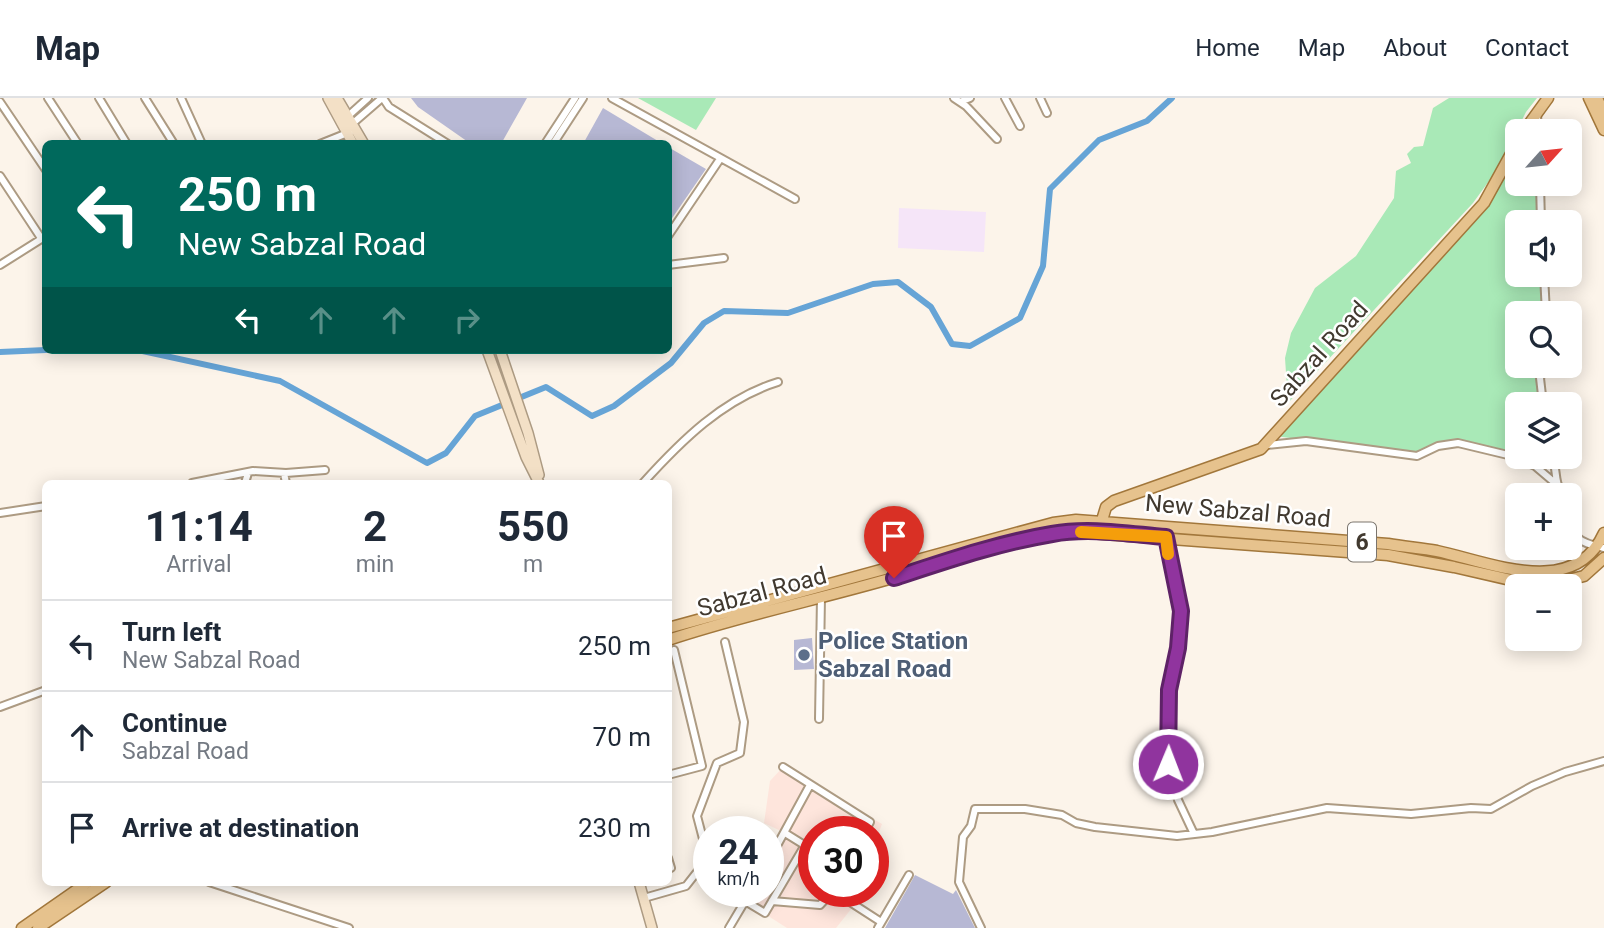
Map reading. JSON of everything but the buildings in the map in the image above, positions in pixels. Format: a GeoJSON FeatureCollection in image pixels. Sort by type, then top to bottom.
{"type":"FeatureCollection","features":[{"type":"Feature","properties":{"kind":"main road"},"geometry":{"type":"LineString","coordinates":[[328,98],[361,140]]}},
{"type":"Feature","properties":{"kind":"main road"},"geometry":{"type":"LineString","coordinates":[[337,98],[350,126],[352,140]]}},
{"type":"Feature","properties":{"kind":"main road"},"geometry":{"type":"LineString","coordinates":[[1533,119],[1548,98]]}},
{"type":"Feature","properties":{"kind":"main road"},"geometry":{"type":"LineString","coordinates":[[1589,98],[1604,130]]}},
{"type":"Feature","properties":{"kind":"main road"},"geometry":{"type":"LineString","coordinates":[[1597,98],[1604,113]]}},
{"type":"Feature","properties":{"kind":"main road","name":"Sabzal Road"},"geometry":{"type":"LineString","coordinates":[[1100,526],[1106,507],[1114,500],[1250,455],[1265,445],[1484,203],[1505,165]]}},
{"type":"Feature","properties":{"kind":"main road"},"geometry":{"type":"LineString","coordinates":[[489,354],[518,435],[539,480]]}},
{"type":"Feature","properties":{"kind":"main road"},"geometry":{"type":"LineString","coordinates":[[501,354],[528,433],[539,480]]}},
{"type":"Feature","properties":{"kind":"main road","name":"Sabzal Road"},"geometry":{"type":"LineString","coordinates":[[672,639],[799,597],[1054,523],[1100,526]]}},
{"type":"Feature","properties":{"kind":"main road","name":"Sabzal Road"},"geometry":{"type":"LineString","coordinates":[[672,627],[799,597],[821,597],[967,554],[1100,526]]}},
{"type":"Feature","properties":{"kind":"main road","name":"New Sabzal Road"},"geometry":{"type":"LineString","coordinates":[[1100,526],[1166,537],[1388,555],[1505,579]]}},
{"type":"Feature","properties":{"kind":"main road","name":"New Sabzal Road"},"geometry":{"type":"LineString","coordinates":[[1100,526],[1388,544],[1545,572],[1569,568],[1600,548],[1604,533]]}},
{"type":"Feature","properties":{"kind":"main road"},"geometry":{"type":"LineString","coordinates":[[1582,577],[1604,558]]}},
{"type":"Feature","properties":{"kind":"main road"},"geometry":{"type":"LineString","coordinates":[[22,928],[82,886]]}},
{"type":"Feature","properties":{"kind":"main road"},"geometry":{"type":"LineString","coordinates":[[38,928],[100,886]]}},
{"type":"Feature","properties":{"kind":"main road"},"geometry":{"type":"LineString","coordinates":[[640,886],[652,928]]}},
{"type":"Feature","properties":{"kind":"street"},"geometry":{"type":"LineString","coordinates":[[48,98],[75,140]]}},
{"type":"Feature","properties":{"kind":"street"},"geometry":{"type":"LineString","coordinates":[[99,98],[125,140]]}},
{"type":"Feature","properties":{"kind":"street"},"geometry":{"type":"LineString","coordinates":[[145,98],[171,140]]}},
{"type":"Feature","properties":{"kind":"street"},"geometry":{"type":"LineString","coordinates":[[181,98],[200,140]]}},
{"type":"Feature","properties":{"kind":"street"},"geometry":{"type":"LineString","coordinates":[[350,126],[368,98]]}},
{"type":"Feature","properties":{"kind":"street"},"geometry":{"type":"LineString","coordinates":[[327,140],[350,126],[383,98],[389,107],[442,140]]}},
{"type":"Feature","properties":{"kind":"street"},"geometry":{"type":"LineString","coordinates":[[548,140],[575,98]]}},
{"type":"Feature","properties":{"kind":"street"},"geometry":{"type":"LineString","coordinates":[[556,140],[583,98]]}},
{"type":"Feature","properties":{"kind":"street"},"geometry":{"type":"LineString","coordinates":[[612,98],[795,199]]}},
{"type":"Feature","properties":{"kind":"street"},"geometry":{"type":"LineString","coordinates":[[957,100],[970,98]]}},
{"type":"Feature","properties":{"kind":"street"},"geometry":{"type":"LineString","coordinates":[[1005,98],[1020,126]]}},
{"type":"Feature","properties":{"kind":"street"},"geometry":{"type":"LineString","coordinates":[[1040,98],[1047,113]]}},
{"type":"Feature","properties":{"kind":"street"},"geometry":{"type":"LineString","coordinates":[[957,100],[997,139]]}},
{"type":"Feature","properties":{"kind":"street"},"geometry":{"type":"LineString","coordinates":[[0,102],[42,164]]}},
{"type":"Feature","properties":{"kind":"street"},"geometry":{"type":"LineString","coordinates":[[1537,112],[1537,119]]}},
{"type":"Feature","properties":{"kind":"street"},"geometry":{"type":"LineString","coordinates":[[672,230],[720,159]]}},
{"type":"Feature","properties":{"kind":"street"},"geometry":{"type":"LineString","coordinates":[[0,176],[42,236]]}},
{"type":"Feature","properties":{"kind":"street"},"geometry":{"type":"LineString","coordinates":[[0,265],[42,238]]}},
{"type":"Feature","properties":{"kind":"street"},"geometry":{"type":"LineString","coordinates":[[672,264],[724,258]]}},
{"type":"Feature","properties":{"kind":"street"},"geometry":{"type":"LineString","coordinates":[[646,480],[672,451],[713,416],[741,396],[778,382]]}},
{"type":"Feature","properties":{"kind":"street"},"geometry":{"type":"LineString","coordinates":[[1265,445],[1306,441],[1417,456],[1438,446],[1458,443],[1512,456],[1535,466],[1555,483]]}},
{"type":"Feature","properties":{"kind":"street"},"geometry":{"type":"LineString","coordinates":[[1555,469],[1555,483]]}},
{"type":"Feature","properties":{"kind":"street"},"geometry":{"type":"LineString","coordinates":[[209,480],[248,473],[325,470]]}},
{"type":"Feature","properties":{"kind":"street"},"geometry":{"type":"LineString","coordinates":[[246,480],[248,473]]}},
{"type":"Feature","properties":{"kind":"street"},"geometry":{"type":"LineString","coordinates":[[284,473],[285,480]]}},
{"type":"Feature","properties":{"kind":"street"},"geometry":{"type":"LineString","coordinates":[[0,513],[42,507]]}},
{"type":"Feature","properties":{"kind":"street"},"geometry":{"type":"LineString","coordinates":[[1166,537],[1181,611],[1178,648],[1169,690],[1168,764],[1178,800],[1194,834]]}},
{"type":"Feature","properties":{"kind":"street"},"geometry":{"type":"LineString","coordinates":[[1582,543],[1600,548]]}},
{"type":"Feature","properties":{"kind":"street"},"geometry":{"type":"LineString","coordinates":[[819,719],[821,597]]}},
{"type":"Feature","properties":{"kind":"street"},"geometry":{"type":"LineString","coordinates":[[644,898],[686,886],[708,858],[697,816],[717,763],[740,753],[744,722],[725,642]]}},
{"type":"Feature","properties":{"kind":"street"},"geometry":{"type":"LineString","coordinates":[[672,774],[702,766],[674,650]]}},
{"type":"Feature","properties":{"kind":"street"},"geometry":{"type":"LineString","coordinates":[[0,707],[42,691]]}},
{"type":"Feature","properties":{"kind":"street"},"geometry":{"type":"LineString","coordinates":[[981,928],[959,882],[963,837],[971,826],[975,809],[1025,809],[1062,815],[1076,823],[1095,827],[1149,834],[1194,834],[1326,808],[1411,814],[1471,808],[1492,809],[1532,786],[1565,772],[1604,761]]}},
{"type":"Feature","properties":{"kind":"street"},"geometry":{"type":"LineString","coordinates":[[783,767],[860,816]]}},
{"type":"Feature","properties":{"kind":"street"},"geometry":{"type":"LineString","coordinates":[[798,841],[785,833],[810,785]]}},
{"type":"Feature","properties":{"kind":"street"},"geometry":{"type":"LineString","coordinates":[[784,881],[798,857]]}},
{"type":"Feature","properties":{"kind":"street"},"geometry":{"type":"LineString","coordinates":[[855,907],[879,925],[909,875]]}},
{"type":"Feature","properties":{"kind":"street"},"geometry":{"type":"LineString","coordinates":[[221,886],[349,928]]}},
{"type":"Feature","properties":{"kind":"street"},"geometry":{"type":"LineString","coordinates":[[729,928],[741,907]]}},
{"type":"Feature","properties":{"kind":"street"},"geometry":{"type":"LineString","coordinates":[[755,907],[765,913],[768,907]]}},
{"type":"Feature","properties":{"kind":"shaded area"},"geometry":{"type":"Polygon","coordinates":[[[899,208],[986,212],[984,252],[898,248],[899,208]]]}},
{"type":"Feature","properties":{"kind":"shaded area"},"geometry":{"type":"Polygon","coordinates":[[[783,767],[868,816],[798,816],[798,907],[852,907],[836,928],[787,928],[754,907],[784,907],[784,816],[765,816],[770,781],[783,767]]]}},
{"type":"Feature","properties":{"kind":"green space"},"geometry":{"type":"Polygon","coordinates":[[[638,98],[716,98],[696,130],[638,98]]]}},
{"type":"Feature","properties":{"kind":"green space"},"geometry":{"type":"Polygon","coordinates":[[[1449,98],[1537,98],[1522,119],[1505,119],[1505,154],[1473,203],[1288,403],[1285,358],[1291,333],[1315,288],[1356,256],[1394,198],[1396,171],[1411,163],[1407,154],[1414,147],[1423,146],[1433,108],[1449,98]]]}},
{"type":"Feature","properties":{"kind":"green space"},"geometry":{"type":"Polygon","coordinates":[[[1505,167],[1505,196],[1539,196],[1539,210],[1505,210],[1505,287],[1543,287],[1543,301],[1505,301],[1505,378],[1538,378],[1539,392],[1505,392],[1505,452],[1454,439],[1413,453],[1274,436],[1477,211],[1505,167]]]}},
{"type":"Feature","properties":{"kind":"waterway"},"geometry":{"type":"LineString","coordinates":[[156,354],[280,381],[427,463],[446,453],[475,416],[546,387],[592,416],[614,406],[671,363],[704,323],[724,311],[788,313],[873,284],[898,282],[931,307],[952,344],[970,346],[1020,318],[1043,266],[1050,189],[1099,140],[1147,121],[1172,98]]}},
{"type":"Feature","properties":{"kind":"waterway"},"geometry":{"type":"LineString","coordinates":[[0,352],[42,350]]}},
{"type":"Feature","properties":{"kind":"slow traffic"},"geometry":{"type":"LineString","coordinates":[[1081,532],[1166,537],[1168,554]]}},
{"type":"Feature","properties":{"kind":"place","name":"Police Station Sabzal Road"},"geometry":{"type":"Point","coordinates":[804,655]}},
{"type":"Feature","properties":{"kind":"route"},"geometry":{"type":"LineString","coordinates":[[894,578],[967,554],[1053,534],[1100,532],[1166,537],[1181,611],[1178,648],[1169,690],[1168,764]]}}]}
